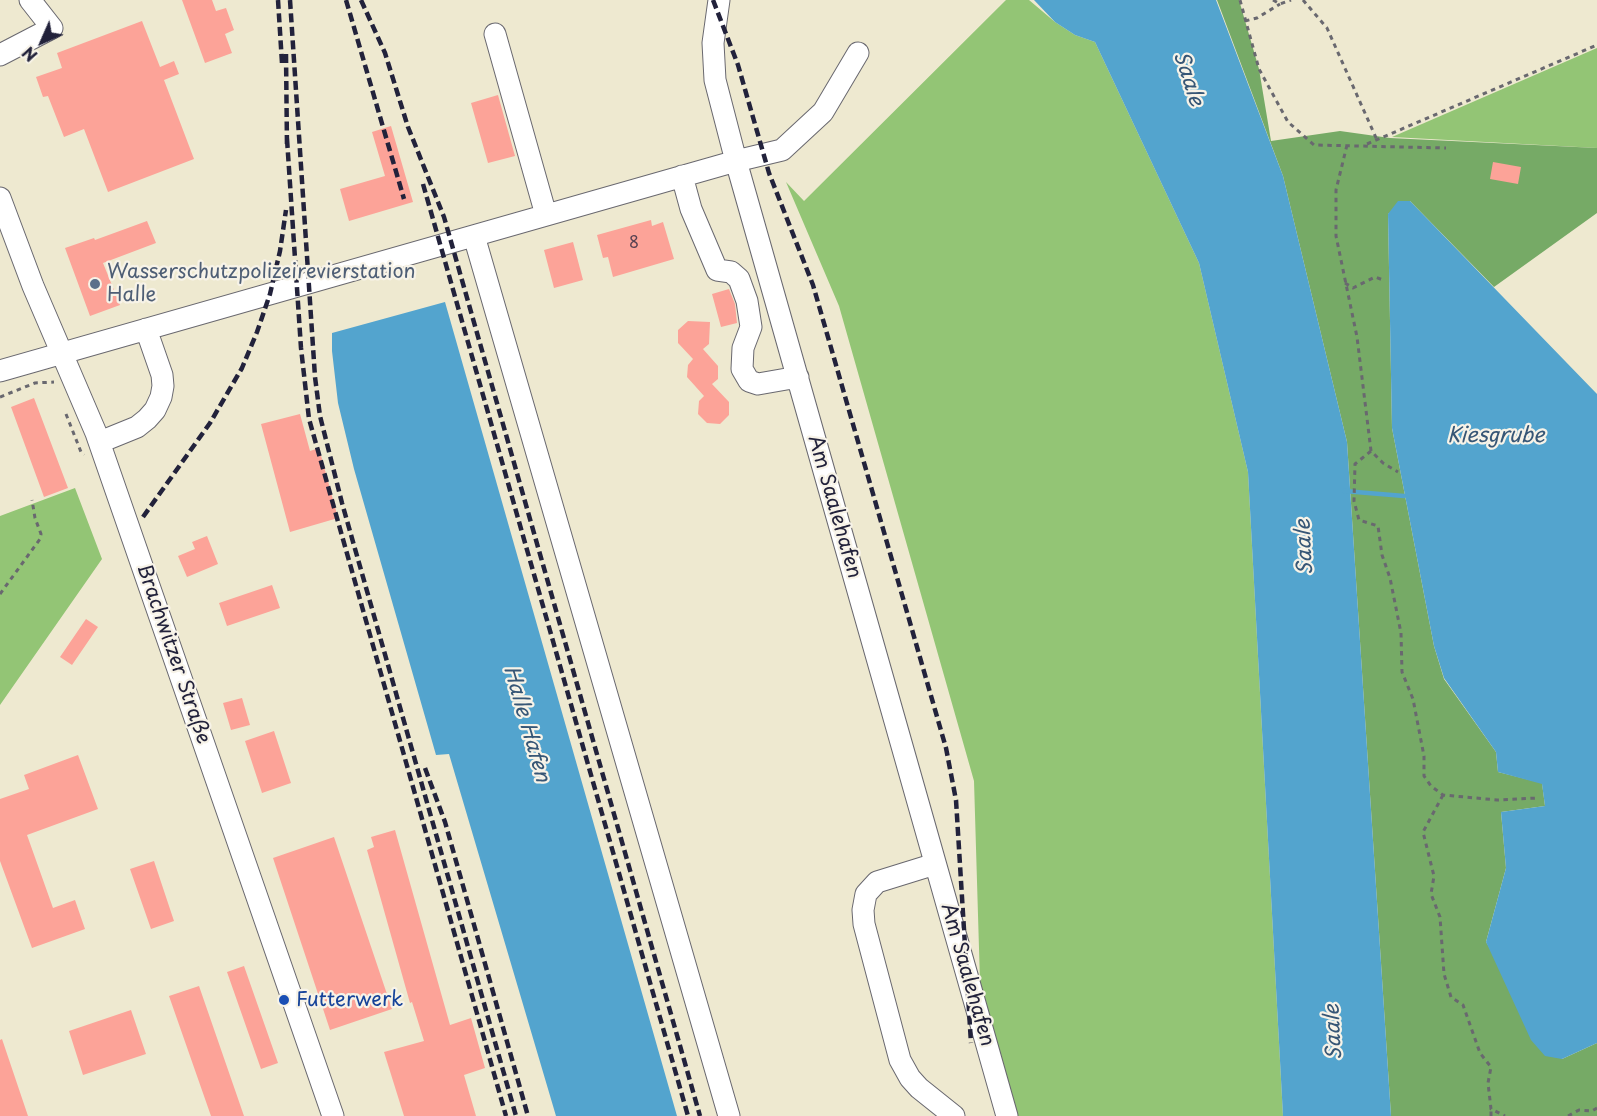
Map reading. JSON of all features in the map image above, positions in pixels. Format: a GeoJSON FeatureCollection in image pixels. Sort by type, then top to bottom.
{"type":"FeatureCollection","features":[{"type":"Feature","properties":{"kind":"street"},"geometry":{"type":"LineString","coordinates":[[0,55],[52,28],[30,0]]}},
{"type":"Feature","properties":{"kind":"street","name":"Am Saalehafen"},"geometry":{"type":"LineString","coordinates":[[719,0],[713,43],[714,80],[1007,1116]]}},
{"type":"Feature","properties":{"kind":"street"},"geometry":{"type":"LineString","coordinates":[[495,34],[546,215]]}},
{"type":"Feature","properties":{"kind":"street"},"geometry":{"type":"LineString","coordinates":[[0,371],[682,176],[782,150],[823,112],[858,53]]}},
{"type":"Feature","properties":{"kind":"street"},"geometry":{"type":"LineString","coordinates":[[682,176],[691,208],[717,270],[731,272],[739,279],[747,301],[751,327],[743,348],[742,369],[749,381],[758,384],[798,377]]}},
{"type":"Feature","properties":{"kind":"street","name":"Brachwitzer Straße"},"geometry":{"type":"LineString","coordinates":[[0,198],[33,286],[74,376],[100,442],[333,1116]]}},
{"type":"Feature","properties":{"kind":"street"},"geometry":{"type":"LineString","coordinates":[[474,236],[729,1116]]}},
{"type":"Feature","properties":{"kind":"street"},"geometry":{"type":"LineString","coordinates":[[100,442],[137,427],[147,420],[161,397],[162,375],[146,329]]}},
{"type":"Feature","properties":{"kind":"street"},"geometry":{"type":"LineString","coordinates":[[935,864],[877,882],[866,894],[863,910],[864,924],[900,1060],[910,1078],[919,1088],[954,1116]]}},
{"type":"Feature","properties":{"kind":"path"},"geometry":{"type":"LineString","coordinates":[[1240,0],[1259,69],[1288,122],[1314,145],[1446,148]]}},
{"type":"Feature","properties":{"kind":"path"},"geometry":{"type":"LineString","coordinates":[[1273,0],[1280,4]]}},
{"type":"Feature","properties":{"kind":"path"},"geometry":{"type":"LineString","coordinates":[[1245,21],[1257,18],[1291,0]]}},
{"type":"Feature","properties":{"kind":"path"},"geometry":{"type":"LineString","coordinates":[[1303,0],[1327,28],[1377,140]]}},
{"type":"Feature","properties":{"kind":"path"},"geometry":{"type":"LineString","coordinates":[[1365,145],[1597,45]]}},
{"type":"Feature","properties":{"kind":"path"},"geometry":{"type":"LineString","coordinates":[[1347,145],[1336,190],[1336,236],[1357,337],[1371,451],[1383,463],[1398,472]]}},
{"type":"Feature","properties":{"kind":"path"},"geometry":{"type":"LineString","coordinates":[[1345,283],[1353,288],[1375,278],[1383,280]]}},
{"type":"Feature","properties":{"kind":"path"},"geometry":{"type":"LineString","coordinates":[[0,397],[35,383],[54,382],[74,376]]}},
{"type":"Feature","properties":{"kind":"path"},"geometry":{"type":"LineString","coordinates":[[1371,451],[1355,464],[1354,495],[1359,520],[1378,525],[1382,555],[1390,578],[1401,633],[1402,672],[1413,699],[1424,756],[1424,776],[1431,786],[1443,795],[1497,800],[1538,798]]}},
{"type":"Feature","properties":{"kind":"path"},"geometry":{"type":"LineString","coordinates":[[0,594],[40,539],[41,534],[32,500]]}},
{"type":"Feature","properties":{"kind":"path"},"geometry":{"type":"LineString","coordinates":[[1443,795],[1423,832],[1434,876],[1431,894],[1440,917],[1444,974],[1451,998],[1463,1005],[1480,1053],[1491,1067],[1488,1083],[1491,1116]]}},
{"type":"Feature","properties":{"kind":"path"},"geometry":{"type":"LineString","coordinates":[[1568,1116],[1579,1110],[1592,1111],[1597,1108]]}},
{"type":"Feature","properties":{"kind":"path"},"geometry":{"type":"LineString","coordinates":[[1491,1109],[1504,1116]]}},
{"type":"Feature","properties":{"kind":"green space"},"geometry":{"type":"Polygon","coordinates":[[[1006,0],[1029,0],[1075,35],[1095,42],[1199,263],[1248,472],[1283,1116],[1017,1116],[980,982],[974,781],[839,306],[786,182],[804,201],[1006,0]]]}},
{"type":"Feature","properties":{"kind":"green space"},"geometry":{"type":"Polygon","coordinates":[[[1217,0],[1239,0],[1259,69],[1271,141],[1340,131],[1390,138],[1597,148],[1597,213],[1494,287],[1410,201],[1388,214],[1392,428],[1434,646],[1444,679],[1496,752],[1498,772],[1542,783],[1545,806],[1501,812],[1506,868],[1486,942],[1562,1059],[1597,1043],[1597,1116],[1391,1116],[1347,442],[1283,176],[1217,0]]]}},
{"type":"Feature","properties":{"kind":"green space"},"geometry":{"type":"Polygon","coordinates":[[[1597,48],[1597,148],[1392,137],[1597,48]]]}},
{"type":"Feature","properties":{"kind":"green space"},"geometry":{"type":"Polygon","coordinates":[[[75,488],[102,559],[0,705],[0,516],[75,488]]]}},
{"type":"Feature","properties":{"kind":"water","name":"Saale"},"geometry":{"type":"Polygon","coordinates":[[[1034,0],[1216,0],[1283,176],[1347,442],[1391,1116],[1283,1116],[1248,472],[1199,263],[1095,42],[1075,35],[1055,22],[1034,0]]]}},
{"type":"Feature","properties":{"kind":"water","name":"Kiesgrube"},"geometry":{"type":"Polygon","coordinates":[[[1398,201],[1410,201],[1597,394],[1597,1043],[1562,1059],[1545,1056],[1531,1040],[1486,942],[1506,868],[1501,812],[1545,806],[1542,784],[1498,772],[1496,752],[1444,678],[1434,646],[1392,428],[1388,214],[1398,201]]]}},
{"type":"Feature","properties":{"kind":"water","name":"Halle Hafen"},"geometry":{"type":"Polygon","coordinates":[[[445,302],[677,1116],[556,1116],[449,754],[436,755],[354,469],[338,403],[332,333],[445,302]]]}},
{"type":"Feature","properties":{"kind":"building"},"geometry":{"type":"Polygon","coordinates":[[[182,0],[212,0],[216,11],[226,8],[234,30],[225,34],[232,53],[205,63],[182,0]]]}},
{"type":"Feature","properties":{"kind":"building"},"geometry":{"type":"Polygon","coordinates":[[[142,21],[160,67],[174,61],[179,74],[164,80],[194,159],[108,192],[84,129],[64,137],[48,96],[43,97],[36,77],[62,68],[57,53],[142,21]]]}},
{"type":"Feature","properties":{"kind":"building"},"geometry":{"type":"Polygon","coordinates":[[[498,95],[515,156],[488,163],[471,103],[498,95]]]}},
{"type":"Feature","properties":{"kind":"building"},"geometry":{"type":"Polygon","coordinates":[[[391,126],[413,202],[349,221],[340,189],[385,176],[372,132],[391,126]]]}},
{"type":"Feature","properties":{"kind":"building"},"geometry":{"type":"Polygon","coordinates":[[[1493,162],[1521,167],[1518,184],[1490,179],[1493,162]]]}},
{"type":"Feature","properties":{"kind":"building"},"geometry":{"type":"Polygon","coordinates":[[[651,220],[652,226],[663,222],[674,259],[613,277],[608,257],[603,258],[597,235],[651,220]]]}},
{"type":"Feature","properties":{"kind":"building","name":"Wasserschutzpolizeirevierstation Halle"},"geometry":{"type":"Polygon","coordinates":[[[147,221],[156,243],[103,263],[120,305],[90,316],[65,248],[147,221]]]}},
{"type":"Feature","properties":{"kind":"building"},"geometry":{"type":"Polygon","coordinates":[[[573,242],[583,280],[554,288],[544,250],[573,242]]]}},
{"type":"Feature","properties":{"kind":"building"},"geometry":{"type":"Polygon","coordinates":[[[729,289],[735,304],[737,323],[721,327],[712,294],[729,289]]]}},
{"type":"Feature","properties":{"kind":"building"},"geometry":{"type":"Polygon","coordinates":[[[688,321],[710,322],[709,344],[703,349],[718,366],[718,379],[712,384],[729,402],[729,415],[720,424],[707,423],[698,414],[699,401],[704,396],[687,377],[688,365],[693,359],[678,343],[678,330],[688,321]]]}},
{"type":"Feature","properties":{"kind":"building"},"geometry":{"type":"Polygon","coordinates":[[[34,398],[68,488],[44,497],[11,407],[34,398]]]}},
{"type":"Feature","properties":{"kind":"building"},"geometry":{"type":"Polygon","coordinates":[[[300,414],[310,451],[319,448],[338,518],[290,532],[261,424],[300,414]]]}},
{"type":"Feature","properties":{"kind":"building"},"geometry":{"type":"Polygon","coordinates":[[[207,536],[218,564],[187,577],[178,556],[195,549],[192,542],[207,536]]]}},
{"type":"Feature","properties":{"kind":"building"},"geometry":{"type":"Polygon","coordinates":[[[272,585],[280,608],[227,626],[219,603],[272,585]]]}},
{"type":"Feature","properties":{"kind":"building"},"geometry":{"type":"Polygon","coordinates":[[[86,619],[98,627],[72,665],[60,657],[86,619]]]}},
{"type":"Feature","properties":{"kind":"building"},"geometry":{"type":"Polygon","coordinates":[[[242,698],[250,725],[231,730],[223,703],[242,698]]]}},
{"type":"Feature","properties":{"kind":"building"},"geometry":{"type":"Polygon","coordinates":[[[274,731],[291,783],[262,793],[245,741],[274,731]]]}},
{"type":"Feature","properties":{"kind":"building"},"geometry":{"type":"Polygon","coordinates":[[[78,755],[98,809],[27,835],[53,908],[75,900],[85,929],[32,948],[0,861],[0,799],[29,789],[24,775],[78,755]]]}},
{"type":"Feature","properties":{"kind":"building"},"geometry":{"type":"Polygon","coordinates":[[[395,830],[450,1025],[471,1018],[485,1068],[464,1075],[476,1116],[404,1116],[384,1052],[424,1041],[412,1002],[410,1003],[367,850],[374,847],[371,837],[395,830]]]}},
{"type":"Feature","properties":{"kind":"building"},"geometry":{"type":"Polygon","coordinates":[[[334,837],[392,1009],[330,1030],[273,858],[334,837]]]}},
{"type":"Feature","properties":{"kind":"building"},"geometry":{"type":"Polygon","coordinates":[[[154,861],[174,921],[151,929],[130,869],[154,861]]]}},
{"type":"Feature","properties":{"kind":"building"},"geometry":{"type":"Polygon","coordinates":[[[244,966],[278,1063],[261,1069],[227,972],[244,966]]]}},
{"type":"Feature","properties":{"kind":"building"},"geometry":{"type":"Polygon","coordinates":[[[199,986],[244,1116],[211,1116],[169,996],[199,986]]]}},
{"type":"Feature","properties":{"kind":"building"},"geometry":{"type":"Polygon","coordinates":[[[131,1010],[146,1054],[83,1075],[69,1031],[131,1010]]]}},
{"type":"Feature","properties":{"kind":"building"},"geometry":{"type":"Polygon","coordinates":[[[2,1039],[28,1116],[0,1116],[0,1040],[2,1039]]]}},
{"type":"Feature","properties":{"kind":"waterway"},"geometry":{"type":"LineString","coordinates":[[1344,491],[1404,496]]}},
{"type":"Feature","properties":{"kind":"railway"},"geometry":{"type":"LineString","coordinates":[[278,0],[282,63]]}},
{"type":"Feature","properties":{"kind":"railway"},"geometry":{"type":"LineString","coordinates":[[290,0],[315,377],[320,416],[342,503],[516,1116]]}},
{"type":"Feature","properties":{"kind":"railway"},"geometry":{"type":"LineString","coordinates":[[346,0],[404,199]]}},
{"type":"Feature","properties":{"kind":"railway"},"geometry":{"type":"LineString","coordinates":[[361,0],[385,53],[408,127],[444,217],[700,1116]]}},
{"type":"Feature","properties":{"kind":"railway"},"geometry":{"type":"LineString","coordinates":[[713,0],[738,65],[769,173],[813,285],[946,748],[956,800],[971,1043]]}},
{"type":"Feature","properties":{"kind":"railway"},"geometry":{"type":"LineString","coordinates":[[286,54],[287,147]]}},
{"type":"Feature","properties":{"kind":"railway"},"geometry":{"type":"LineString","coordinates":[[287,139],[301,348],[309,419],[506,1116]]}},
{"type":"Feature","properties":{"kind":"railway"},"geometry":{"type":"LineString","coordinates":[[423,184],[688,1116]]}},
{"type":"Feature","properties":{"kind":"railway"},"geometry":{"type":"LineString","coordinates":[[143,517],[210,423],[242,368],[270,294],[286,210]]}},
{"type":"Feature","properties":{"kind":"railway"},"geometry":{"type":"LineString","coordinates":[[425,768],[445,822],[528,1116]]}},
{"type":"Feature","properties":{"kind":"place","name":"Wasserschutzpolizeirevierstation Halle"},"geometry":{"type":"Point","coordinates":[95,284]}},
{"type":"Feature","properties":{"kind":"place","name":"Futterwerk"},"geometry":{"type":"Point","coordinates":[284,1000]}}]}
